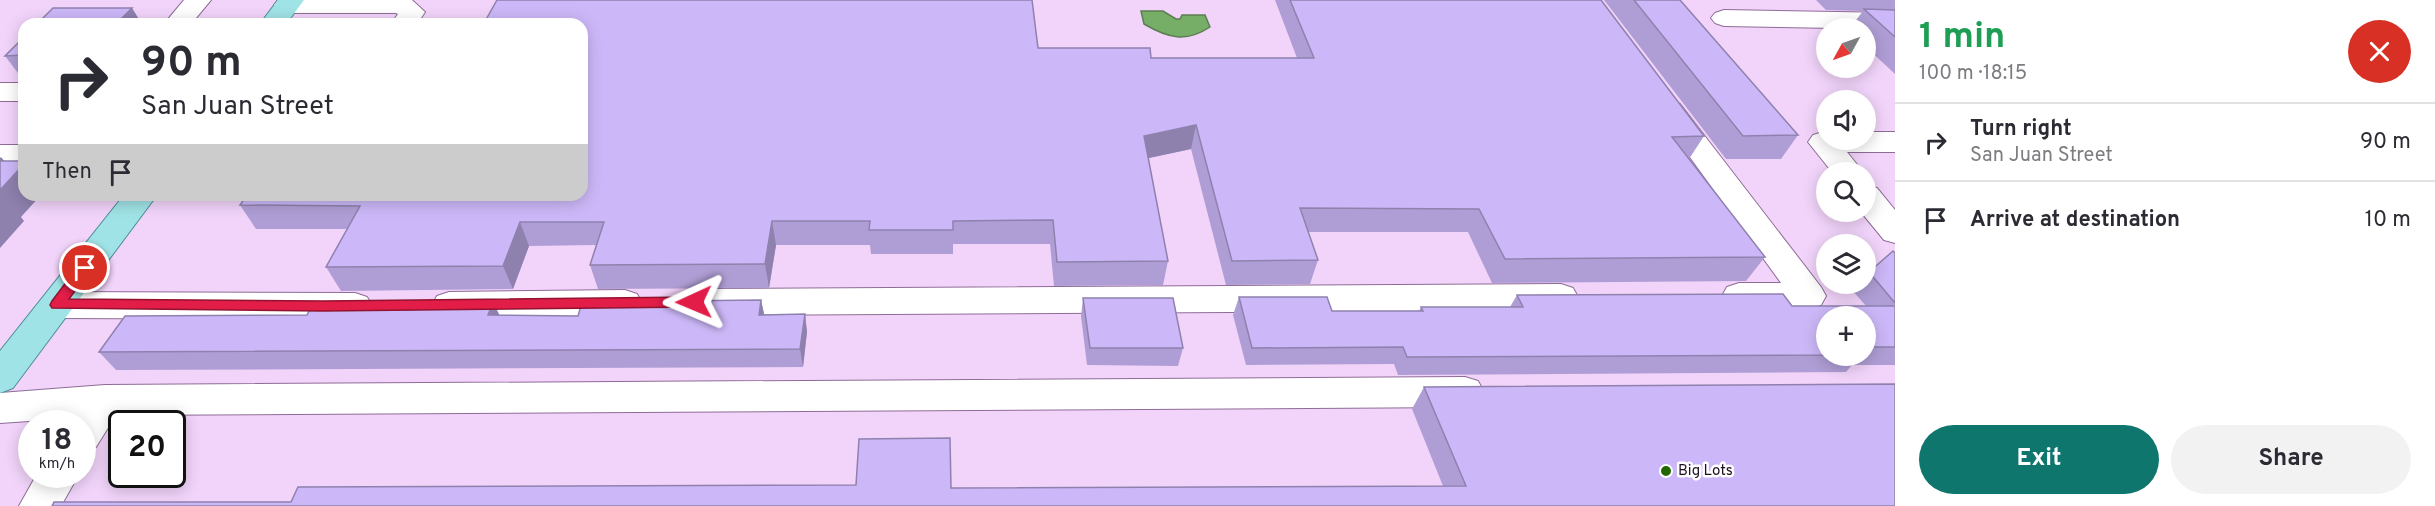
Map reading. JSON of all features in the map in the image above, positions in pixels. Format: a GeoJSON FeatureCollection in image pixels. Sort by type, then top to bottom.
{"type":"FeatureCollection","features":[{"type":"Feature","properties":{"kind":"main road"},"geometry":{"type":"LineString","coordinates":[[0,378],[136,201]]}},
{"type":"Feature","properties":{"kind":"lane"},"geometry":{"type":"LineString","coordinates":[[182,18],[198,0]]}},
{"type":"Feature","properties":{"kind":"lane"},"geometry":{"type":"LineString","coordinates":[[284,10],[402,5],[412,12],[408,18]]}},
{"type":"Feature","properties":{"kind":"lane"},"geometry":{"type":"LineString","coordinates":[[1724,18],[1895,21]]}},
{"type":"Feature","properties":{"kind":"lane"},"geometry":{"type":"LineString","coordinates":[[1650,84],[1809,296],[1714,297]]}},
{"type":"Feature","properties":{"kind":"lane"},"geometry":{"type":"LineString","coordinates":[[0,92],[18,92]]}},
{"type":"Feature","properties":{"kind":"lane"},"geometry":{"type":"LineString","coordinates":[[1840,162],[1823,142],[1895,142]]}},
{"type":"Feature","properties":{"kind":"lane"},"geometry":{"type":"LineString","coordinates":[[0,154],[18,155]]}},
{"type":"Feature","properties":{"kind":"lane"},"geometry":{"type":"LineString","coordinates":[[1876,208],[1895,232]]}},
{"type":"Feature","properties":{"kind":"lane"},"geometry":{"type":"LineString","coordinates":[[691,302],[1595,297]]}},
{"type":"Feature","properties":{"kind":"lane"},"geometry":{"type":"LineString","coordinates":[[418,305],[655,303]]}},
{"type":"Feature","properties":{"kind":"lane"},"geometry":{"type":"LineString","coordinates":[[57,305],[382,305]]}},
{"type":"Feature","properties":{"kind":"lane"},"geometry":{"type":"LineString","coordinates":[[0,408],[105,400],[1501,392]]}},
{"type":"Feature","properties":{"kind":"lane"},"geometry":{"type":"LineString","coordinates":[[96,414],[105,400]]}},
{"type":"Feature","properties":{"kind":"lane"},"geometry":{"type":"LineString","coordinates":[[39,506],[50,488]]}},
{"type":"Feature","properties":{"kind":"shaded area"},"geometry":{"type":"Polygon","coordinates":[[[1141,11],[1163,11],[1176,19],[1180,19],[1182,15],[1205,15],[1210,27],[1193,35],[1177,37],[1161,33],[1144,24],[1141,11]]]}},
{"type":"Feature","properties":{"kind":"building"},"geometry":{"type":"Polygon","coordinates":[[[497,0],[1032,0],[1038,48],[1150,48],[1151,58],[1314,58],[1290,0],[1601,0],[1704,136],[1672,137],[1765,257],[1505,259],[1479,209],[1300,208],[1318,260],[1232,261],[1196,125],[1144,136],[1168,261],[1057,262],[1053,220],[953,221],[953,230],[869,230],[870,221],[772,221],[765,264],[590,265],[604,222],[520,222],[503,266],[326,267],[360,206],[240,205],[243,201],[588,201],[588,18],[487,18],[497,0]]]}},
{"type":"Feature","properties":{"kind":"building"},"geometry":{"type":"Polygon","coordinates":[[[1634,0],[1680,0],[1798,135],[1743,136],[1634,0]]]}},
{"type":"Feature","properties":{"kind":"building"},"geometry":{"type":"Polygon","coordinates":[[[53,8],[132,8],[122,18],[43,18],[53,8]]]}},
{"type":"Feature","properties":{"kind":"building"},"geometry":{"type":"Polygon","coordinates":[[[1864,9],[1895,10],[1895,37],[1876,18],[1864,9]]]}},
{"type":"Feature","properties":{"kind":"building"},"geometry":{"type":"Polygon","coordinates":[[[18,43],[18,55],[5,56],[18,43]]]}},
{"type":"Feature","properties":{"kind":"building"},"geometry":{"type":"Polygon","coordinates":[[[0,161],[18,161],[18,170],[0,190],[0,161]]]}},
{"type":"Feature","properties":{"kind":"building"},"geometry":{"type":"Polygon","coordinates":[[[1893,251],[1895,253],[1895,303],[1876,280],[1876,266],[1893,251]]]}},
{"type":"Feature","properties":{"kind":"building"},"geometry":{"type":"Polygon","coordinates":[[[1783,294],[1792,306],[1816,306],[1816,355],[1407,357],[1403,347],[1252,348],[1239,297],[1327,297],[1332,311],[1423,311],[1421,307],[1523,307],[1517,295],[1783,294]]]}},
{"type":"Feature","properties":{"kind":"building"},"geometry":{"type":"Polygon","coordinates":[[[1083,298],[1173,298],[1183,348],[1090,348],[1083,298]]]}},
{"type":"Feature","properties":{"kind":"building"},"geometry":{"type":"Polygon","coordinates":[[[761,300],[759,315],[805,314],[800,349],[99,352],[125,316],[307,315],[313,303],[493,302],[488,315],[578,316],[582,302],[761,300]]]}},
{"type":"Feature","properties":{"kind":"building"},"geometry":{"type":"Polygon","coordinates":[[[1876,306],[1895,306],[1895,347],[1876,347],[1876,306]]]}},
{"type":"Feature","properties":{"kind":"building"},"geometry":{"type":"Polygon","coordinates":[[[1895,384],[1895,506],[52,506],[54,502],[291,502],[298,487],[856,485],[859,439],[950,438],[951,488],[1466,486],[1424,387],[1895,384]]]}},
{"type":"Feature","properties":{"kind":"place","name":"Big Lots"},"geometry":{"type":"Point","coordinates":[1666,471]}},
{"type":"Feature","properties":{"kind":"route"},"geometry":{"type":"LineString","coordinates":[[85,268],[57,305],[323,306],[694,302]]}}]}
